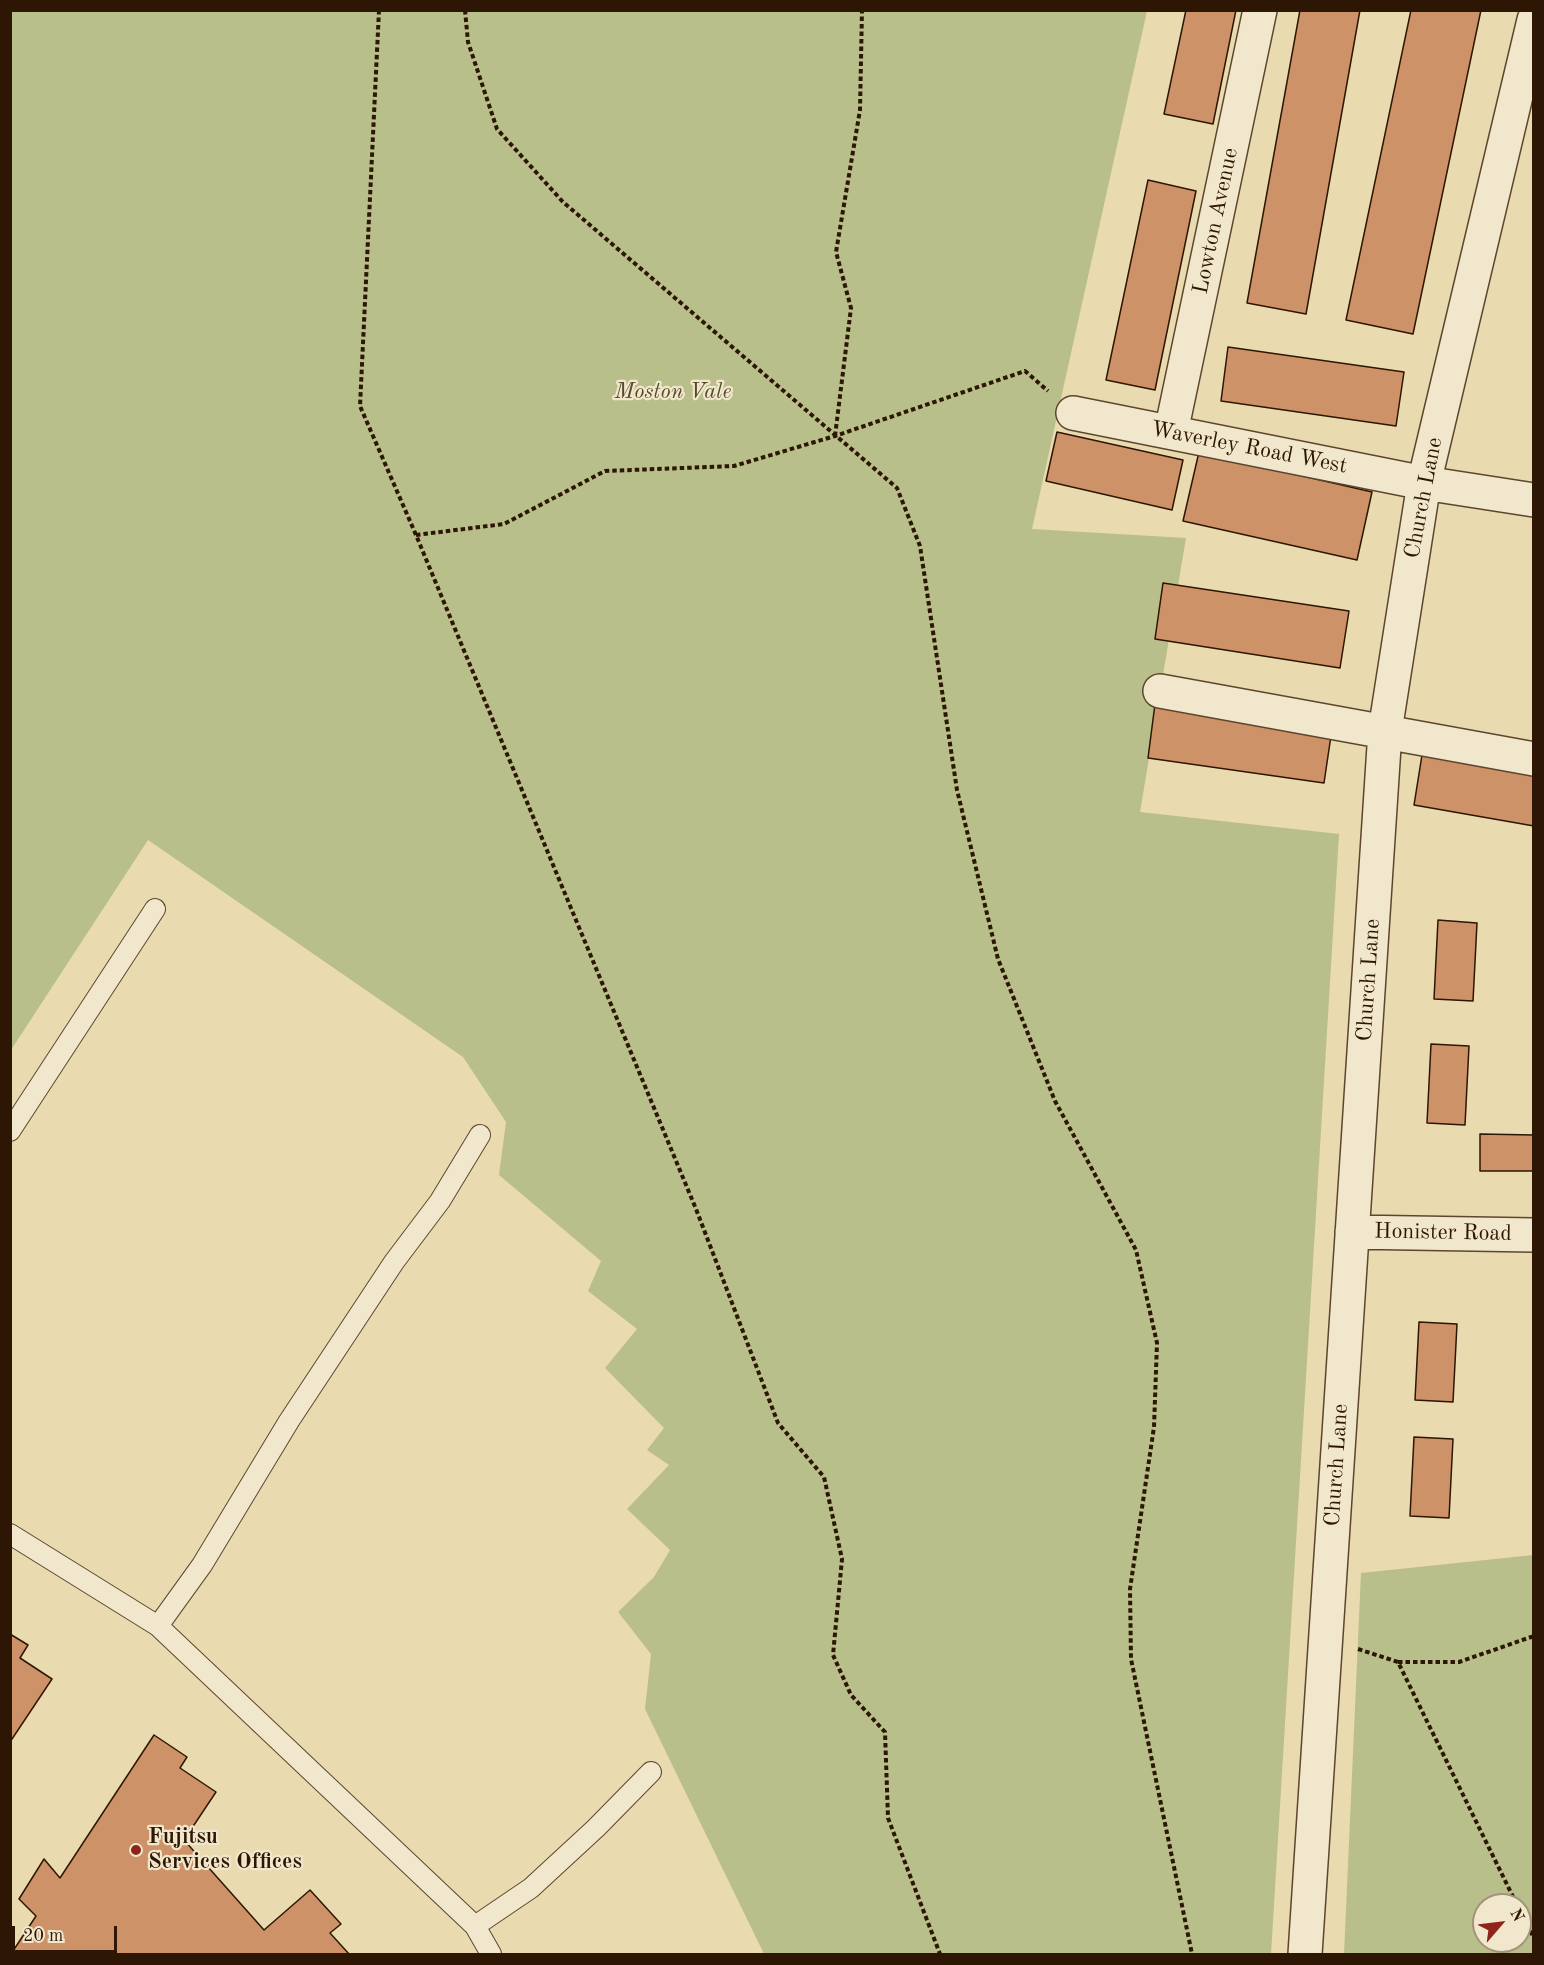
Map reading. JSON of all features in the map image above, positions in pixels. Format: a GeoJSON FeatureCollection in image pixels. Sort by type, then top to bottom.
{"type":"FeatureCollection","features":[{"type":"Feature","properties":{"kind":"street","name":"Lowton Avenue"},"geometry":{"type":"LineString","coordinates":[[1171,432],[1260,10]]}},
{"type":"Feature","properties":{"kind":"street","name":"Church Lane"},"geometry":{"type":"LineString","coordinates":[[1305,1954],[1385,731],[1424,483],[1533,20]]}},
{"type":"Feature","properties":{"kind":"street","name":"Waverley Road West"},"geometry":{"type":"LineString","coordinates":[[1073,413],[1424,483],[1533,500]]}},
{"type":"Feature","properties":{"kind":"street"},"geometry":{"type":"LineString","coordinates":[[1160,691],[1533,759]]}},
{"type":"Feature","properties":{"kind":"street","name":"Honister Road"},"geometry":{"type":"LineString","coordinates":[[1352,1232],[1533,1235]]}},
{"type":"Feature","properties":{"kind":"lane"},"geometry":{"type":"LineString","coordinates":[[10,1131],[155,909]]}},
{"type":"Feature","properties":{"kind":"lane"},"geometry":{"type":"LineString","coordinates":[[158,1626],[202,1566],[289,1421],[394,1262],[440,1201],[480,1135]]}},
{"type":"Feature","properties":{"kind":"lane"},"geometry":{"type":"LineString","coordinates":[[10,1534],[158,1626],[475,1926],[491,1954]]}},
{"type":"Feature","properties":{"kind":"lane"},"geometry":{"type":"LineString","coordinates":[[475,1926],[531,1888],[596,1828],[651,1772]]}},
{"type":"Feature","properties":{"kind":"path"},"geometry":{"type":"LineString","coordinates":[[379,10],[360,406],[416,535],[696,1209],[778,1423],[824,1477],[842,1559],[833,1655],[850,1695],[885,1732],[888,1818],[940,1954]]}},
{"type":"Feature","properties":{"kind":"path"},"geometry":{"type":"LineString","coordinates":[[465,10],[468,42],[497,129],[563,202],[897,488],[920,546],[957,790],[998,959],[1055,1101],[1136,1250],[1157,1342],[1154,1427],[1130,1589],[1131,1659],[1192,1954]]}},
{"type":"Feature","properties":{"kind":"path"},"geometry":{"type":"LineString","coordinates":[[836,436],[851,308],[836,252],[860,110],[862,10]]}},
{"type":"Feature","properties":{"kind":"path"},"geometry":{"type":"LineString","coordinates":[[416,535],[504,524],[605,471],[734,466],[836,436],[1025,371],[1073,413]]}},
{"type":"Feature","properties":{"kind":"path"},"geometry":{"type":"LineString","coordinates":[[1358,1649],[1398,1662],[1459,1662],[1533,1636]]}},
{"type":"Feature","properties":{"kind":"path"},"geometry":{"type":"LineString","coordinates":[[1398,1662],[1511,1893]]}},
{"type":"Feature","properties":{"kind":"green space","name":"Moston Vale"},"geometry":{"type":"Polygon","coordinates":[[[11,11],[1147,11],[1032,529],[1186,538],[1140,812],[1339,834],[1271,1954],[764,1954],[645,1709],[651,1654],[618,1612],[654,1577],[670,1550],[627,1509],[669,1465],[647,1450],[664,1428],[605,1368],[637,1329],[588,1291],[601,1261],[499,1175],[506,1122],[463,1057],[148,840],[11,1050],[11,11]]]}},
{"type":"Feature","properties":{"kind":"green space"},"geometry":{"type":"Polygon","coordinates":[[[1533,1555],[1533,1954],[1344,1954],[1361,1573],[1533,1555]]]}},
{"type":"Feature","properties":{"kind":"building"},"geometry":{"type":"Polygon","coordinates":[[[1186,10],[1236,10],[1213,124],[1164,114],[1186,10]]]}},
{"type":"Feature","properties":{"kind":"building"},"geometry":{"type":"Polygon","coordinates":[[[1300,10],[1360,10],[1306,314],[1247,303],[1300,10]]]}},
{"type":"Feature","properties":{"kind":"building"},"geometry":{"type":"Polygon","coordinates":[[[1411,10],[1481,10],[1413,334],[1346,320],[1411,10]]]}},
{"type":"Feature","properties":{"kind":"building"},"geometry":{"type":"Polygon","coordinates":[[[1148,180],[1196,191],[1155,390],[1106,380],[1148,180]]]}},
{"type":"Feature","properties":{"kind":"building"},"geometry":{"type":"Polygon","coordinates":[[[1228,347],[1404,372],[1396,426],[1221,401],[1228,347]]]}},
{"type":"Feature","properties":{"kind":"building"},"geometry":{"type":"Polygon","coordinates":[[[1057,432],[1183,460],[1172,510],[1046,481],[1057,432]]]}},
{"type":"Feature","properties":{"kind":"building"},"geometry":{"type":"Polygon","coordinates":[[[1199,452],[1372,492],[1357,560],[1183,521],[1199,452]]]}},
{"type":"Feature","properties":{"kind":"building"},"geometry":{"type":"Polygon","coordinates":[[[1163,583],[1349,611],[1340,668],[1155,639],[1163,583]]]}},
{"type":"Feature","properties":{"kind":"building"},"geometry":{"type":"Polygon","coordinates":[[[1155,704],[1332,729],[1324,783],[1148,758],[1155,704]]]}},
{"type":"Feature","properties":{"kind":"building"},"geometry":{"type":"Polygon","coordinates":[[[1422,755],[1534,775],[1534,826],[1414,805],[1422,755]]]}},
{"type":"Feature","properties":{"kind":"building"},"geometry":{"type":"Polygon","coordinates":[[[1438,920],[1477,923],[1473,1001],[1434,999],[1438,920]]]}},
{"type":"Feature","properties":{"kind":"building"},"geometry":{"type":"Polygon","coordinates":[[[1431,1044],[1469,1046],[1465,1125],[1427,1123],[1431,1044]]]}},
{"type":"Feature","properties":{"kind":"building"},"geometry":{"type":"Polygon","coordinates":[[[1480,1134],[1534,1135],[1534,1171],[1480,1171],[1480,1134]]]}},
{"type":"Feature","properties":{"kind":"building"},"geometry":{"type":"Polygon","coordinates":[[[1419,1322],[1457,1324],[1453,1402],[1415,1400],[1419,1322]]]}},
{"type":"Feature","properties":{"kind":"building"},"geometry":{"type":"Polygon","coordinates":[[[1414,1437],[1453,1439],[1449,1518],[1410,1516],[1414,1437]]]}},
{"type":"Feature","properties":{"kind":"building"},"geometry":{"type":"Polygon","coordinates":[[[10,1634],[28,1645],[20,1658],[52,1679],[10,1742],[10,1634]]]}},
{"type":"Feature","properties":{"kind":"building","name":"Fujitsu Services Offices"},"geometry":{"type":"Polygon","coordinates":[[[154,1735],[187,1757],[180,1768],[216,1792],[184,1840],[264,1930],[310,1890],[341,1924],[330,1933],[349,1954],[11,1954],[36,1916],[19,1899],[44,1859],[60,1878],[154,1735]]]}},
{"type":"Feature","properties":{"kind":"place","name":"Fujitsu Services Offices"},"geometry":{"type":"Point","coordinates":[136,1850]}}]}
